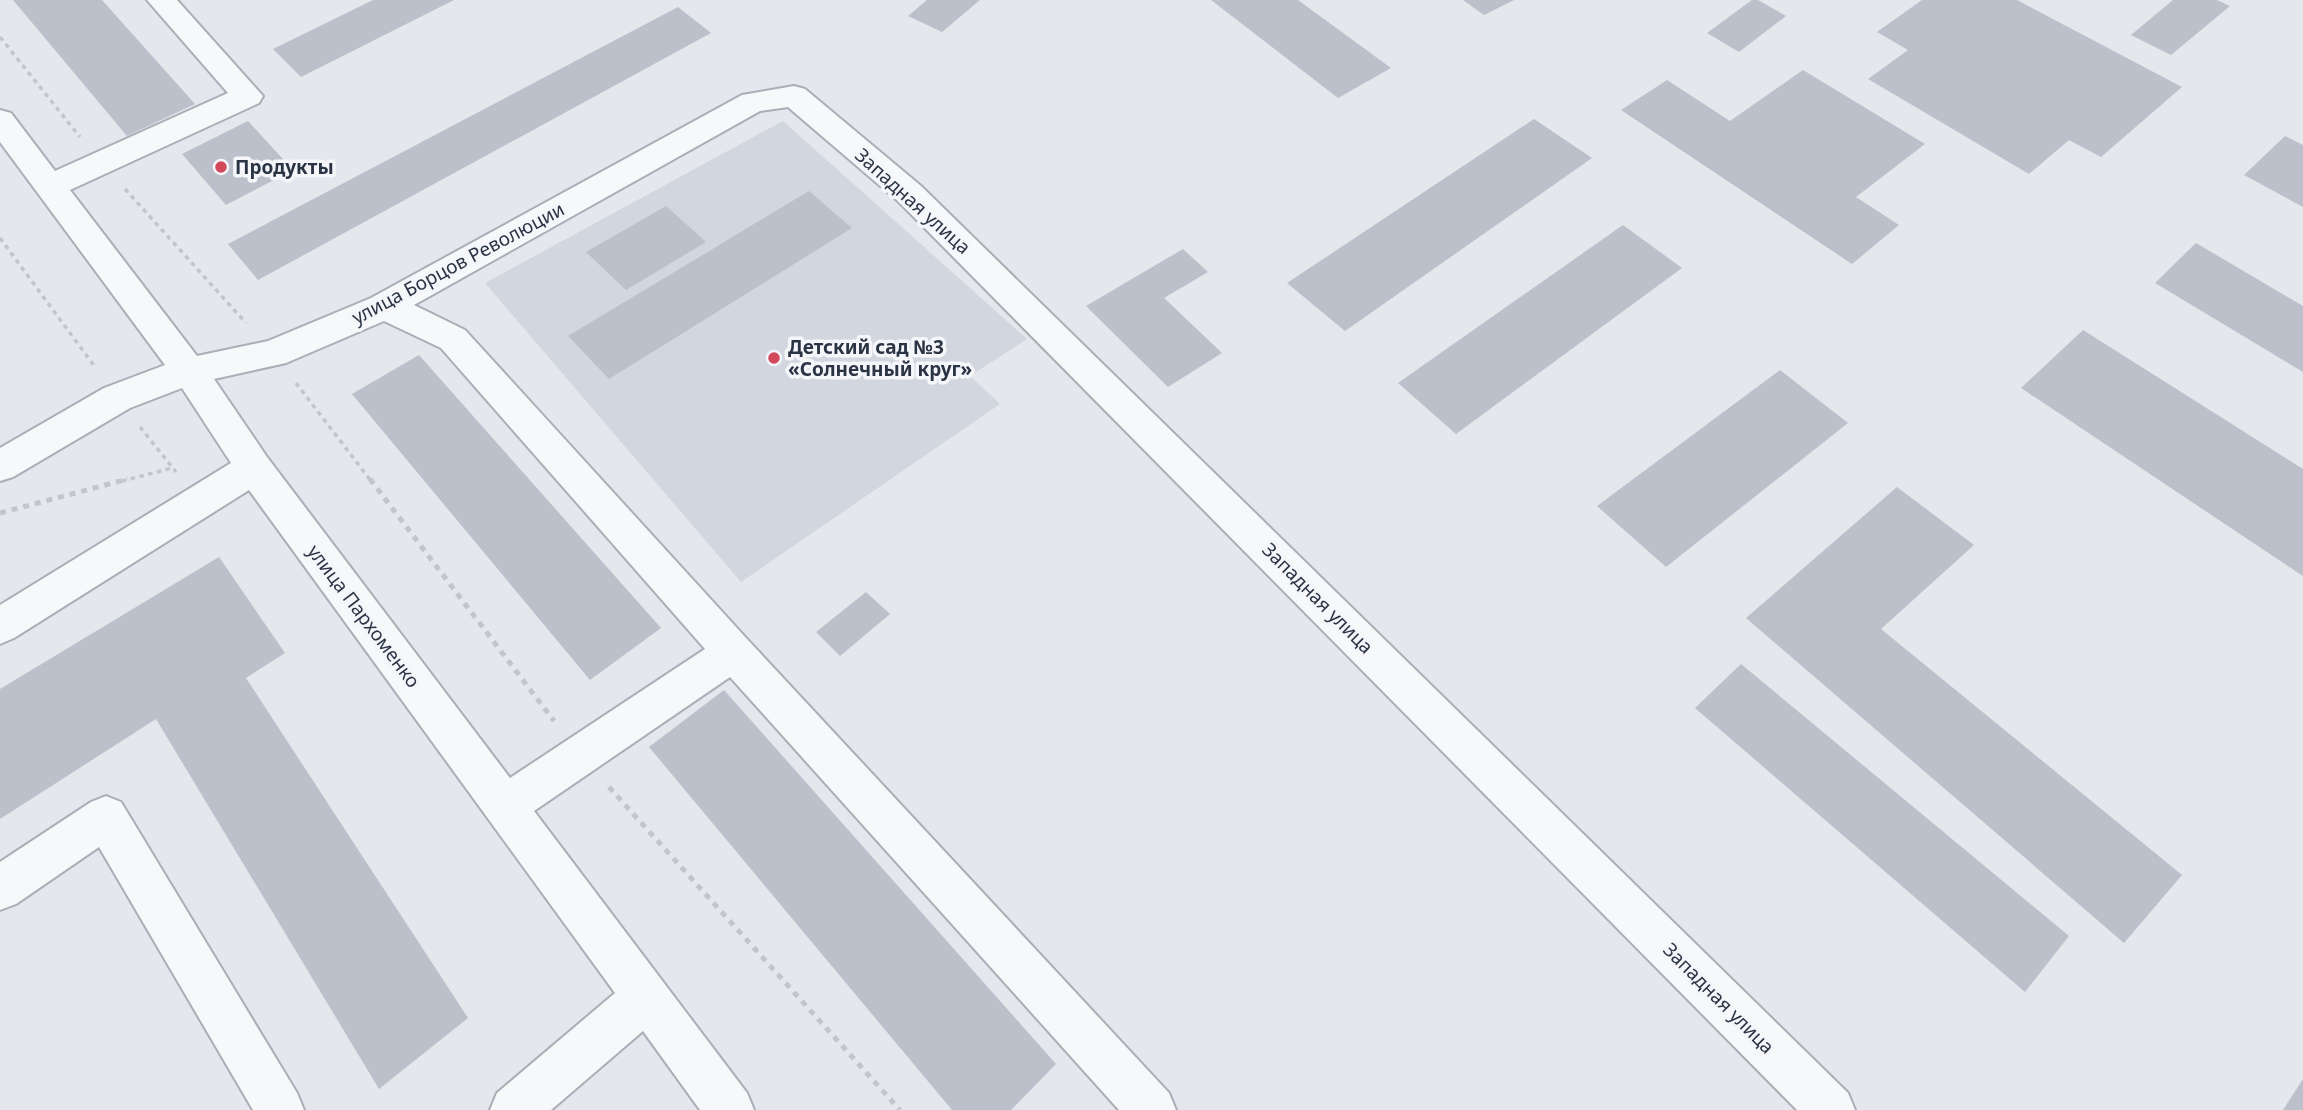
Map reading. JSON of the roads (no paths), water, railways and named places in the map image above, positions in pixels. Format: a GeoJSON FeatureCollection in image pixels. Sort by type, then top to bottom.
{"type":"FeatureCollection","features":[{"type":"Feature","properties":{"kind":"street"},"geometry":{"type":"LineString","coordinates":[[50,186],[248,96],[161,0]]}},
{"type":"Feature","properties":{"kind":"street","name":"улица Борцов Революции"},"geometry":{"type":"LineString","coordinates":[[0,466],[117,398],[189,371],[274,353],[383,307],[753,102],[794,96]]}},
{"type":"Feature","properties":{"kind":"street","name":"Западная улица"},"geometry":{"type":"LineString","coordinates":[[794,96],[910,194],[1831,1110]]}},
{"type":"Feature","properties":{"kind":"street","name":"улица Пархоменко"},"geometry":{"type":"LineString","coordinates":[[0,120],[189,371],[254,468],[730,1110]]}},
{"type":"Feature","properties":{"kind":"street"},"geometry":{"type":"LineString","coordinates":[[383,307],[417,320],[453,339],[1136,1105]]}},
{"type":"Feature","properties":{"kind":"street"},"geometry":{"type":"LineString","coordinates":[[0,626],[254,468]]}},
{"type":"Feature","properties":{"kind":"street"},"geometry":{"type":"LineString","coordinates":[[505,806],[733,652]]}},
{"type":"Feature","properties":{"kind":"street"},"geometry":{"type":"LineString","coordinates":[[0,888],[106,817],[280,1110]]}},
{"type":"Feature","properties":{"kind":"street"},"geometry":{"type":"LineString","coordinates":[[514,1110],[647,996]]}},
{"type":"Feature","properties":{"kind":"place","name":"Продукты"},"geometry":{"type":"Point","coordinates":[221,167]}},
{"type":"Feature","properties":{"kind":"place","name":"Детский сад №3 «Солнечный круг»"},"geometry":{"type":"Point","coordinates":[774,358]}}]}
